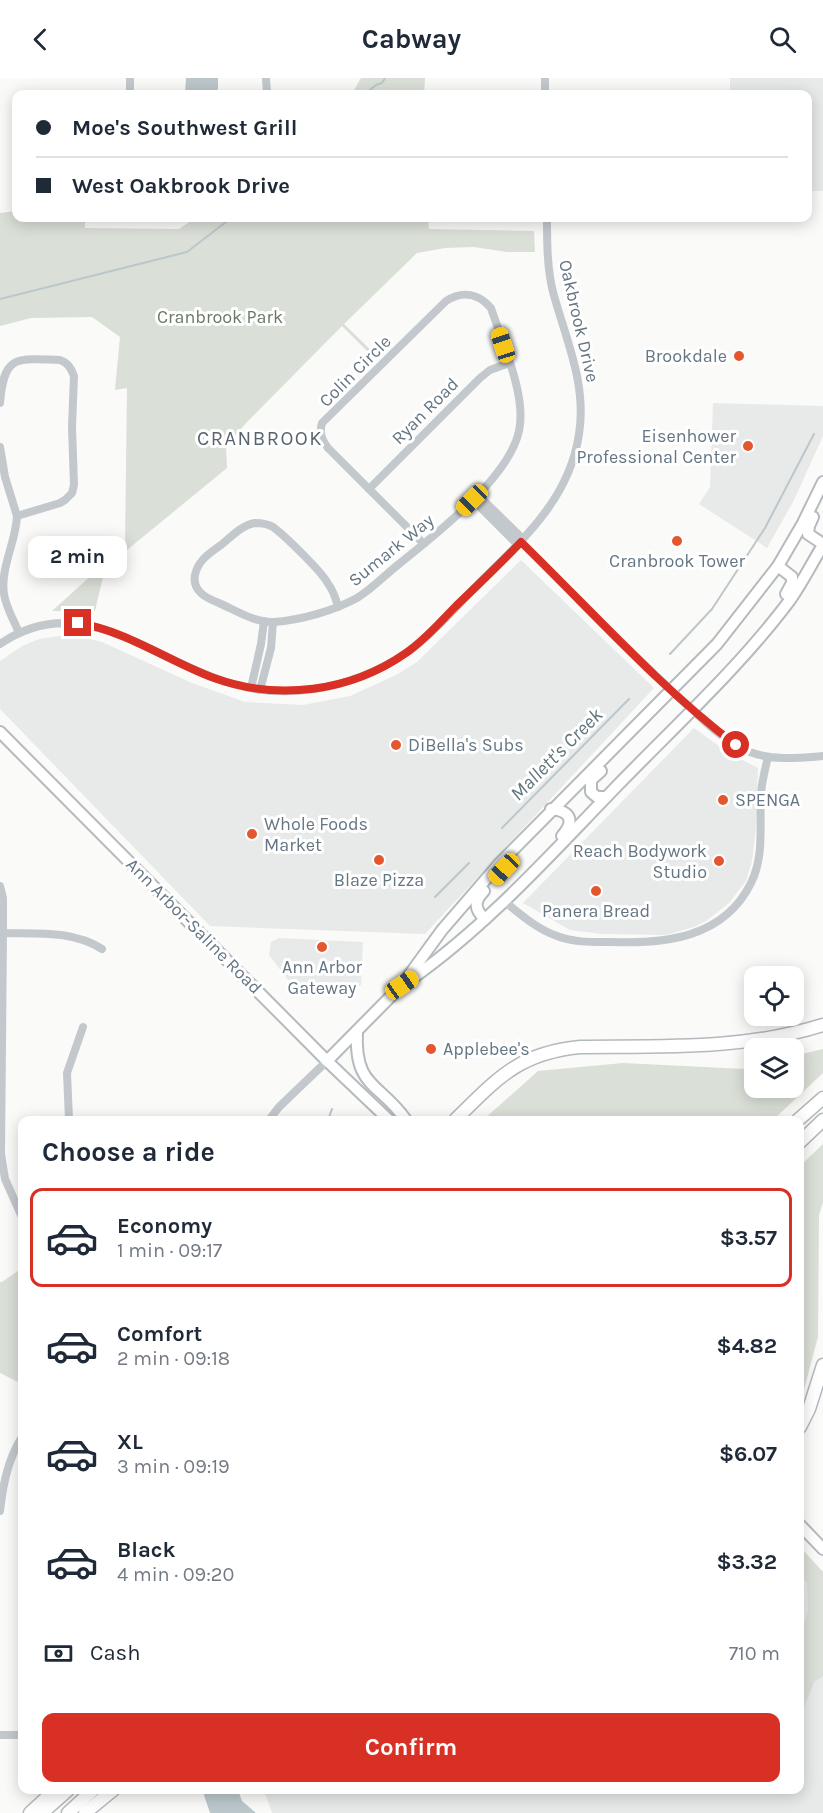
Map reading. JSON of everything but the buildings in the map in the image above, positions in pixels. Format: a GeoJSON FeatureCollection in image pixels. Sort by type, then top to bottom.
{"type":"FeatureCollection","features":[{"type":"Feature","properties":{"kind":"highway"},"geometry":{"type":"LineString","coordinates":[[459,1116],[510,1069],[524,1060],[557,1049],[729,1044],[781,1036],[823,1025]]}},
{"type":"Feature","properties":{"kind":"highway"},"geometry":{"type":"LineString","coordinates":[[803,1116],[823,1098]]}},
{"type":"Feature","properties":{"kind":"highway"},"geometry":{"type":"LineString","coordinates":[[804,1138],[823,1120]]}},
{"type":"Feature","properties":{"kind":"highway"},"geometry":{"type":"LineString","coordinates":[[804,1419],[823,1365]]}},
{"type":"Feature","properties":{"kind":"highway"},"geometry":{"type":"LineString","coordinates":[[30,1813],[51,1794]]}},
{"type":"Feature","properties":{"kind":"highway"},"geometry":{"type":"LineString","coordinates":[[42,1813],[63,1794]]}},
{"type":"Feature","properties":{"kind":"highway"},"geometry":{"type":"LineString","coordinates":[[68,1813],[89,1794]]}},
{"type":"Feature","properties":{"kind":"highway"},"geometry":{"type":"LineString","coordinates":[[85,1813],[108,1794]]}},
{"type":"Feature","properties":{"kind":"main road"},"geometry":{"type":"LineString","coordinates":[[327,1061],[402,985],[442,930],[499,864],[717,644],[778,566],[823,482]]}},
{"type":"Feature","properties":{"kind":"main road"},"geometry":{"type":"LineString","coordinates":[[402,985],[433,964],[504,901],[740,660],[791,598],[823,545],[812,539],[808,530],[823,495]]}},
{"type":"Feature","properties":{"kind":"main road"},"geometry":{"type":"LineString","coordinates":[[740,660],[746,645],[792,583],[792,577],[778,566]]}},
{"type":"Feature","properties":{"kind":"main road"},"geometry":{"type":"LineString","coordinates":[[606,797],[594,795],[591,780],[634,736],[641,722]]}},
{"type":"Feature","properties":{"kind":"main road","name":"Ann Arbor-Saline Road"},"geometry":{"type":"LineString","coordinates":[[0,732],[327,1061],[385,1116]]}},
{"type":"Feature","properties":{"kind":"main road"},"geometry":{"type":"LineString","coordinates":[[519,885],[522,876],[565,833],[569,826],[568,813],[551,809]]}},
{"type":"Feature","properties":{"kind":"main road"},"geometry":{"type":"LineString","coordinates":[[485,919],[478,911],[477,898],[532,839],[535,829]]}},
{"type":"Feature","properties":{"kind":"main road"},"geometry":{"type":"LineString","coordinates":[[357,1031],[356,1050],[360,1068],[365,1077],[402,1116]]}},
{"type":"Feature","properties":{"kind":"main road"},"geometry":{"type":"LineString","coordinates":[[804,1529],[823,1549]]}},
{"type":"Feature","properties":{"kind":"street","name":"Oakbrook Drive"},"geometry":{"type":"LineString","coordinates":[[0,644],[19,633],[46,624],[97,626],[212,677],[260,690],[308,690],[356,679],[405,653],[433,629],[521,542],[544,515],[562,488],[577,448],[581,397],[575,363],[550,277],[547,222]]}},
{"type":"Feature","properties":{"kind":"street","name":"Colin Circle"},"geometry":{"type":"LineString","coordinates":[[424,544],[323,441],[320,434],[322,423],[453,296],[466,294],[485,301],[491,309],[509,363]]}},
{"type":"Feature","properties":{"kind":"street"},"geometry":{"type":"LineString","coordinates":[[0,403],[6,370],[20,360],[60,360],[66,362],[74,376],[72,427],[74,485],[72,493],[60,503],[17,516]]}},
{"type":"Feature","properties":{"kind":"street","name":"Ryan Road"},"geometry":{"type":"LineString","coordinates":[[369,489],[480,378],[490,370],[509,363]]}},
{"type":"Feature","properties":{"kind":"street","name":"Sumark Way"},"geometry":{"type":"LineString","coordinates":[[338,606],[334,593],[322,575],[274,529],[263,524],[256,523],[243,528],[202,559],[198,564],[194,579],[200,593],[206,598],[264,621],[273,622],[316,614],[338,606],[362,595],[444,527],[511,455],[519,430],[521,405],[509,363]]}},
{"type":"Feature","properties":{"kind":"street"},"geometry":{"type":"LineString","coordinates":[[0,447],[5,477],[17,516],[3,586],[8,609],[19,633]]}},
{"type":"Feature","properties":{"kind":"street"},"geometry":{"type":"LineString","coordinates":[[474,497],[693,710],[736,745],[751,753],[768,757],[823,756]]}},
{"type":"Feature","properties":{"kind":"street"},"geometry":{"type":"LineString","coordinates":[[251,688],[264,621]]}},
{"type":"Feature","properties":{"kind":"street"},"geometry":{"type":"LineString","coordinates":[[260,690],[271,648],[273,622]]}},
{"type":"Feature","properties":{"kind":"street"},"geometry":{"type":"LineString","coordinates":[[504,901],[539,928],[576,941],[626,943],[662,941],[693,934],[710,926],[739,901],[754,877],[761,839],[762,782],[768,757]]}},
{"type":"Feature","properties":{"kind":"street"},"geometry":{"type":"LineString","coordinates":[[0,886],[3,898],[1,1154],[5,1179],[18,1208]]}},
{"type":"Feature","properties":{"kind":"street"},"geometry":{"type":"LineString","coordinates":[[3,933],[57,934],[78,938],[102,949]]}},
{"type":"Feature","properties":{"kind":"street"},"geometry":{"type":"LineString","coordinates":[[69,1116],[67,1073],[83,1027]]}},
{"type":"Feature","properties":{"kind":"street"},"geometry":{"type":"LineString","coordinates":[[272,1116],[327,1061]]}},
{"type":"Feature","properties":{"kind":"street"},"geometry":{"type":"LineString","coordinates":[[0,1511],[9,1464],[18,1444]]}},
{"type":"Feature","properties":{"kind":"street"},"geometry":{"type":"LineString","coordinates":[[0,1735],[18,1735]]}},
{"type":"Feature","properties":{"kind":"shaded area"},"geometry":{"type":"Polygon","coordinates":[[[186,78],[218,78],[217,90],[185,90],[186,78]]]}},
{"type":"Feature","properties":{"kind":"shaded area"},"geometry":{"type":"Polygon","coordinates":[[[730,78],[823,78],[823,191],[812,191],[812,90],[730,90],[730,78]]]}},
{"type":"Feature","properties":{"kind":"shaded area"},"geometry":{"type":"Polygon","coordinates":[[[713,403],[823,406],[823,436],[794,500],[767,548],[699,504],[710,487],[713,403]]]}},
{"type":"Feature","properties":{"kind":"shaded area"},"geometry":{"type":"Polygon","coordinates":[[[521,560],[654,688],[425,934],[210,926],[0,709],[0,661],[22,646],[39,639],[59,636],[78,636],[102,642],[192,683],[245,702],[303,705],[350,696],[396,675],[417,662],[521,560]]]}},
{"type":"Feature","properties":{"kind":"shaded area"},"geometry":{"type":"Polygon","coordinates":[[[694,728],[727,752],[758,768],[756,829],[752,861],[746,881],[729,903],[706,921],[666,935],[602,934],[570,930],[523,903],[694,728]]]}},
{"type":"Feature","properties":{"kind":"shaded area"},"geometry":{"type":"Polygon","coordinates":[[[279,938],[363,942],[361,985],[351,992],[337,995],[299,994],[269,955],[271,942],[279,938]]]}},
{"type":"Feature","properties":{"kind":"shaded area"},"geometry":{"type":"Polygon","coordinates":[[[804,1551],[823,1572],[823,1813],[272,1813],[265,1794],[804,1794],[804,1551]]]}},
{"type":"Feature","properties":{"kind":"shaded area"},"geometry":{"type":"Polygon","coordinates":[[[239,1794],[242,1801],[256,1813],[210,1813],[204,1795],[239,1794]]]}},
{"type":"Feature","properties":{"kind":"green space"},"geometry":{"type":"Polygon","coordinates":[[[361,78],[425,78],[424,90],[354,90],[361,78]]]}},
{"type":"Feature","properties":{"kind":"green space","name":"Cranbrook Park"},"geometry":{"type":"Polygon","coordinates":[[[12,212],[12,222],[85,222],[85,228],[179,229],[189,222],[428,222],[429,229],[534,231],[535,252],[507,252],[474,247],[445,248],[417,253],[344,324],[379,358],[376,360],[342,326],[246,423],[226,447],[227,468],[105,568],[95,611],[52,611],[125,545],[127,388],[115,390],[120,337],[92,317],[31,318],[0,326],[0,213],[12,212]]]}},
{"type":"Feature","properties":{"kind":"green space"},"geometry":{"type":"Polygon","coordinates":[[[823,1049],[823,1073],[804,1091],[804,1054],[823,1049]]]}},
{"type":"Feature","properties":{"kind":"green space"},"geometry":{"type":"Polygon","coordinates":[[[623,1063],[744,1069],[744,1098],[796,1098],[777,1116],[487,1116],[538,1071],[623,1063]]]}},
{"type":"Feature","properties":{"kind":"green space"},"geometry":{"type":"Polygon","coordinates":[[[823,1144],[823,1202],[819,1215],[818,1337],[804,1389],[804,1162],[823,1144]]]}},
{"type":"Feature","properties":{"kind":"green space"},"geometry":{"type":"Polygon","coordinates":[[[18,1271],[18,1382],[0,1373],[0,1282],[18,1271]]]}},
{"type":"Feature","properties":{"kind":"green space"},"geometry":{"type":"Polygon","coordinates":[[[804,1551],[823,1572],[823,1676],[814,1682],[804,1708],[804,1624],[808,1610],[807,1583],[804,1579],[804,1551]]]}},
{"type":"Feature","properties":{"kind":"waterway"},"geometry":{"type":"LineString","coordinates":[[370,90],[382,83],[385,78]]}},
{"type":"Feature","properties":{"kind":"waterway"},"geometry":{"type":"LineString","coordinates":[[0,299],[187,252],[226,222]]}},
{"type":"Feature","properties":{"kind":"waterway","name":"Mallett's Creek"},"geometry":{"type":"LineString","coordinates":[[670,654],[712,609],[765,528],[814,434]]}},
{"type":"Feature","properties":{"kind":"waterway","name":"Mallett's Creek"},"geometry":{"type":"LineString","coordinates":[[502,828],[629,699]]}},
{"type":"Feature","properties":{"kind":"waterway","name":"Mallett's Creek"},"geometry":{"type":"LineString","coordinates":[[435,897],[469,863]]}},
{"type":"Feature","properties":{"kind":"waterway","name":"Mallett's Creek"},"geometry":{"type":"LineString","coordinates":[[329,1116],[332,1109]]}},
{"type":"Feature","properties":{"kind":"place","name":"Brookdale"},"geometry":{"type":"Point","coordinates":[739,356]}},
{"type":"Feature","properties":{"kind":"place","name":"Eisenhower Professional Center"},"geometry":{"type":"Point","coordinates":[748,446]}},
{"type":"Feature","properties":{"kind":"place","name":"Cranbrook Tower"},"geometry":{"type":"Point","coordinates":[677,541]}},
{"type":"Feature","properties":{"kind":"place","name":"DiBella's Subs"},"geometry":{"type":"Point","coordinates":[396,745]}},
{"type":"Feature","properties":{"kind":"place","name":"SPENGA"},"geometry":{"type":"Point","coordinates":[723,800]}},
{"type":"Feature","properties":{"kind":"place","name":"Whole Foods Market"},"geometry":{"type":"Point","coordinates":[252,834]}},
{"type":"Feature","properties":{"kind":"place","name":"Blaze Pizza"},"geometry":{"type":"Point","coordinates":[379,860]}},
{"type":"Feature","properties":{"kind":"place","name":"Reach Bodywork Studio"},"geometry":{"type":"Point","coordinates":[719,861]}},
{"type":"Feature","properties":{"kind":"place","name":"Panera Bread"},"geometry":{"type":"Point","coordinates":[596,891]}},
{"type":"Feature","properties":{"kind":"place","name":"Ann Arbor Gateway"},"geometry":{"type":"Point","coordinates":[322,947]}},
{"type":"Feature","properties":{"kind":"place","name":"Applebee's"},"geometry":{"type":"Point","coordinates":[431,1049]}},
{"type":"Feature","properties":{"kind":"district","name":"CRANBROOK"},"geometry":{"type":"Point","coordinates":[260,438]}},
{"type":"Feature","properties":{"kind":"route"},"geometry":{"type":"LineString","coordinates":[[78,623],[97,626],[113,632],[190,668],[232,684],[278,691],[321,688],[356,679],[405,653],[433,629],[521,542],[664,684],[736,745]]}}]}
